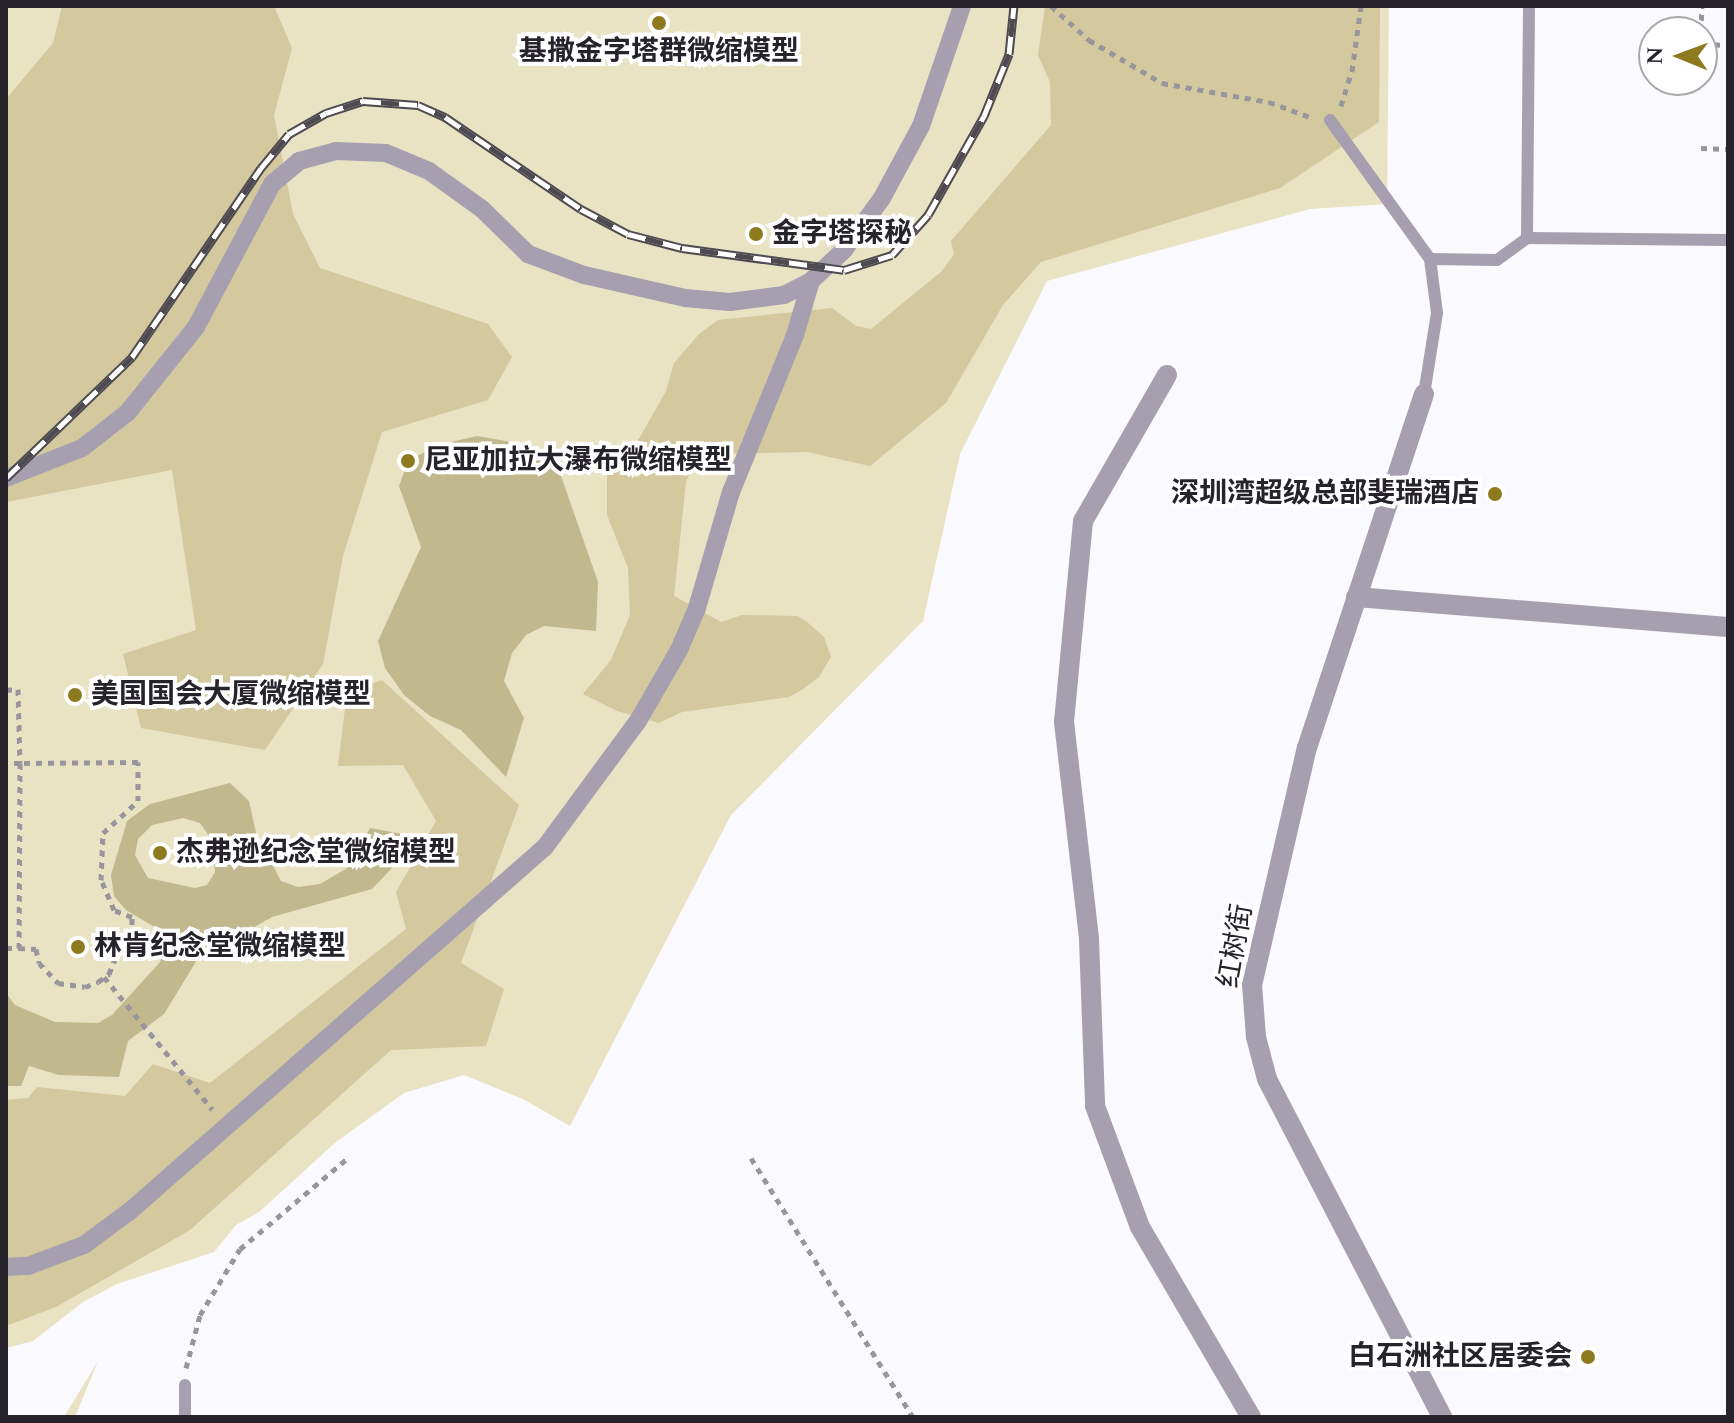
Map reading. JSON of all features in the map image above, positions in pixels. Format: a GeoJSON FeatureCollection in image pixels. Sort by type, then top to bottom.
{"type":"FeatureCollection","features":[{"type":"Feature","properties":{"kind":"street"},"geometry":{"type":"LineString","coordinates":[[6,478],[82,448],[128,412],[196,327],[272,184],[299,161],[336,151],[386,153],[429,171],[482,209],[528,254],[584,275],[730,302],[784,295],[811,281],[844,250],[882,198],[921,126],[962,6]]}},
{"type":"Feature","properties":{"kind":"street"},"geometry":{"type":"LineString","coordinates":[[6,1267],[28,1266],[84,1245],[130,1211],[524,868],[638,721],[697,608],[731,492],[795,335],[811,281]]}},
{"type":"Feature","properties":{"kind":"street"},"geometry":{"type":"LineString","coordinates":[[1167,375],[1083,521],[1064,722],[1089,939],[1095,1106],[1140,1227],[1251,1417]]}},
{"type":"Feature","properties":{"kind":"street","name":"红树街"},"geometry":{"type":"LineString","coordinates":[[1424,394],[1307,747],[1252,985],[1256,1037],[1267,1079],[1442,1417]]}},
{"type":"Feature","properties":{"kind":"street"},"geometry":{"type":"LineString","coordinates":[[1356,597],[1728,627]]}},
{"type":"Feature","properties":{"kind":"lane"},"geometry":{"type":"LineString","coordinates":[[1527,238],[1529,6]]}},
{"type":"Feature","properties":{"kind":"lane"},"geometry":{"type":"LineString","coordinates":[[1330,120],[1430,259],[1437,313],[1424,394]]}},
{"type":"Feature","properties":{"kind":"lane"},"geometry":{"type":"LineString","coordinates":[[1430,259],[1497,260],[1527,238],[1728,240]]}},
{"type":"Feature","properties":{"kind":"lane"},"geometry":{"type":"LineString","coordinates":[[185,1385],[185,1417]]}},
{"type":"Feature","properties":{"kind":"path"},"geometry":{"type":"LineString","coordinates":[[1051,6],[1089,40],[1162,83],[1269,102],[1290,113],[1330,120],[1346,98],[1361,6]]}},
{"type":"Feature","properties":{"kind":"path"},"geometry":{"type":"LineString","coordinates":[[1701,148],[1728,149]]}},
{"type":"Feature","properties":{"kind":"path"},"geometry":{"type":"LineString","coordinates":[[6,690],[18,689],[19,948]]}},
{"type":"Feature","properties":{"kind":"path"},"geometry":{"type":"LineString","coordinates":[[6,763],[138,762],[138,801],[103,833],[103,892],[114,910],[132,917],[132,949],[119,949],[104,977],[71,987],[48,975],[36,949],[6,948]]}},
{"type":"Feature","properties":{"kind":"path"},"geometry":{"type":"LineString","coordinates":[[104,977],[226,1125]]}},
{"type":"Feature","properties":{"kind":"path"},"geometry":{"type":"LineString","coordinates":[[185,1385],[186,1357],[200,1315],[240,1249],[350,1156]]}},
{"type":"Feature","properties":{"kind":"path"},"geometry":{"type":"LineString","coordinates":[[751,1158],[913,1417]]}},
{"type":"Feature","properties":{"kind":"shaded area"},"geometry":{"type":"Polygon","coordinates":[[[6,6],[1389,6],[1387,204],[1310,209],[1047,281],[960,454],[923,621],[731,815],[570,1126],[523,1099],[464,1075],[404,1093],[336,1142],[259,1212],[236,1225],[214,1252],[117,1284],[83,1302],[33,1341],[6,1348],[6,6]]]}},
{"type":"Feature","properties":{"kind":"shaded area"},"geometry":{"type":"Polygon","coordinates":[[[62,6],[274,6],[292,48],[274,115],[293,214],[320,268],[488,324],[512,357],[488,400],[382,432],[343,556],[323,664],[265,750],[141,728],[123,654],[196,630],[172,470],[6,502],[6,99],[53,43],[62,6]]]}},
{"type":"Feature","properties":{"kind":"shaded area"},"geometry":{"type":"Polygon","coordinates":[[[1045,6],[1380,6],[1379,122],[1280,188],[1041,262],[1003,305],[946,403],[870,466],[807,452],[706,454],[696,460],[686,482],[674,596],[721,622],[742,615],[797,616],[806,621],[824,637],[831,657],[819,677],[803,689],[789,697],[682,712],[659,723],[617,711],[583,694],[611,660],[630,615],[628,568],[607,515],[607,475],[640,437],[666,391],[674,363],[699,334],[718,320],[832,308],[856,326],[871,329],[942,271],[954,254],[951,241],[1051,125],[1050,82],[1038,55],[1045,6]]]}},
{"type":"Feature","properties":{"kind":"shaded area"},"geometry":{"type":"Polygon","coordinates":[[[477,436],[511,442],[560,473],[598,582],[596,631],[544,626],[526,635],[512,653],[504,681],[524,718],[506,777],[461,730],[430,716],[404,695],[385,668],[378,641],[421,547],[399,486],[408,461],[438,445],[477,436]]]}},
{"type":"Feature","properties":{"kind":"shaded area"},"geometry":{"type":"Polygon","coordinates":[[[382,680],[519,805],[461,963],[504,989],[486,1046],[391,1050],[190,1230],[56,1307],[6,1326],[6,1100],[28,1098],[37,1087],[125,1096],[153,1064],[210,1083],[406,929],[396,892],[436,821],[403,765],[338,766],[347,692],[382,680]]]}},
{"type":"Feature","properties":{"kind":"shaded area"},"geometry":{"type":"Polygon","coordinates":[[[230,783],[249,801],[256,833],[281,881],[298,887],[320,884],[349,867],[370,828],[402,834],[394,866],[372,889],[272,917],[197,960],[164,1014],[128,1041],[119,1077],[59,1075],[29,1066],[21,1086],[6,1086],[6,993],[15,1005],[55,1022],[98,1023],[112,1015],[160,962],[165,950],[156,928],[126,910],[114,896],[111,875],[127,821],[150,804],[230,783]],[[183,818],[152,825],[138,839],[135,855],[148,878],[195,888],[207,885],[215,872],[212,840],[200,823],[183,818]]]}},
{"type":"Feature","properties":{"kind":"shaded area"},"geometry":{"type":"Polygon","coordinates":[[[98,1361],[75,1417],[64,1417],[98,1361]]]}},
{"type":"Feature","properties":{"kind":"railway"},"geometry":{"type":"LineString","coordinates":[[6,478],[132,357],[261,168],[289,134],[326,113],[363,101],[418,105],[445,117],[581,209],[628,234],[682,248],[844,270],[892,255],[928,215],[984,116],[1009,54],[1014,6]]}},
{"type":"Feature","properties":{"kind":"place","name":"基撒金字塔群微缩模型"},"geometry":{"type":"Point","coordinates":[659,23]}},
{"type":"Feature","properties":{"kind":"place","name":"金字塔探秘"},"geometry":{"type":"Point","coordinates":[756,234]}},
{"type":"Feature","properties":{"kind":"place","name":"尼亚加拉大瀑布微缩模型"},"geometry":{"type":"Point","coordinates":[408,461]}},
{"type":"Feature","properties":{"kind":"place","name":"深圳湾超级总部斐瑞酒店"},"geometry":{"type":"Point","coordinates":[1495,494]}},
{"type":"Feature","properties":{"kind":"place","name":"美国国会大厦微缩模型"},"geometry":{"type":"Point","coordinates":[75,695]}},
{"type":"Feature","properties":{"kind":"place","name":"杰弗逊纪念堂微缩模型"},"geometry":{"type":"Point","coordinates":[160,853]}},
{"type":"Feature","properties":{"kind":"place","name":"林肯纪念堂微缩模型"},"geometry":{"type":"Point","coordinates":[78,947]}},
{"type":"Feature","properties":{"kind":"place","name":"白石洲社区居委会"},"geometry":{"type":"Point","coordinates":[1588,1357]}}]}
